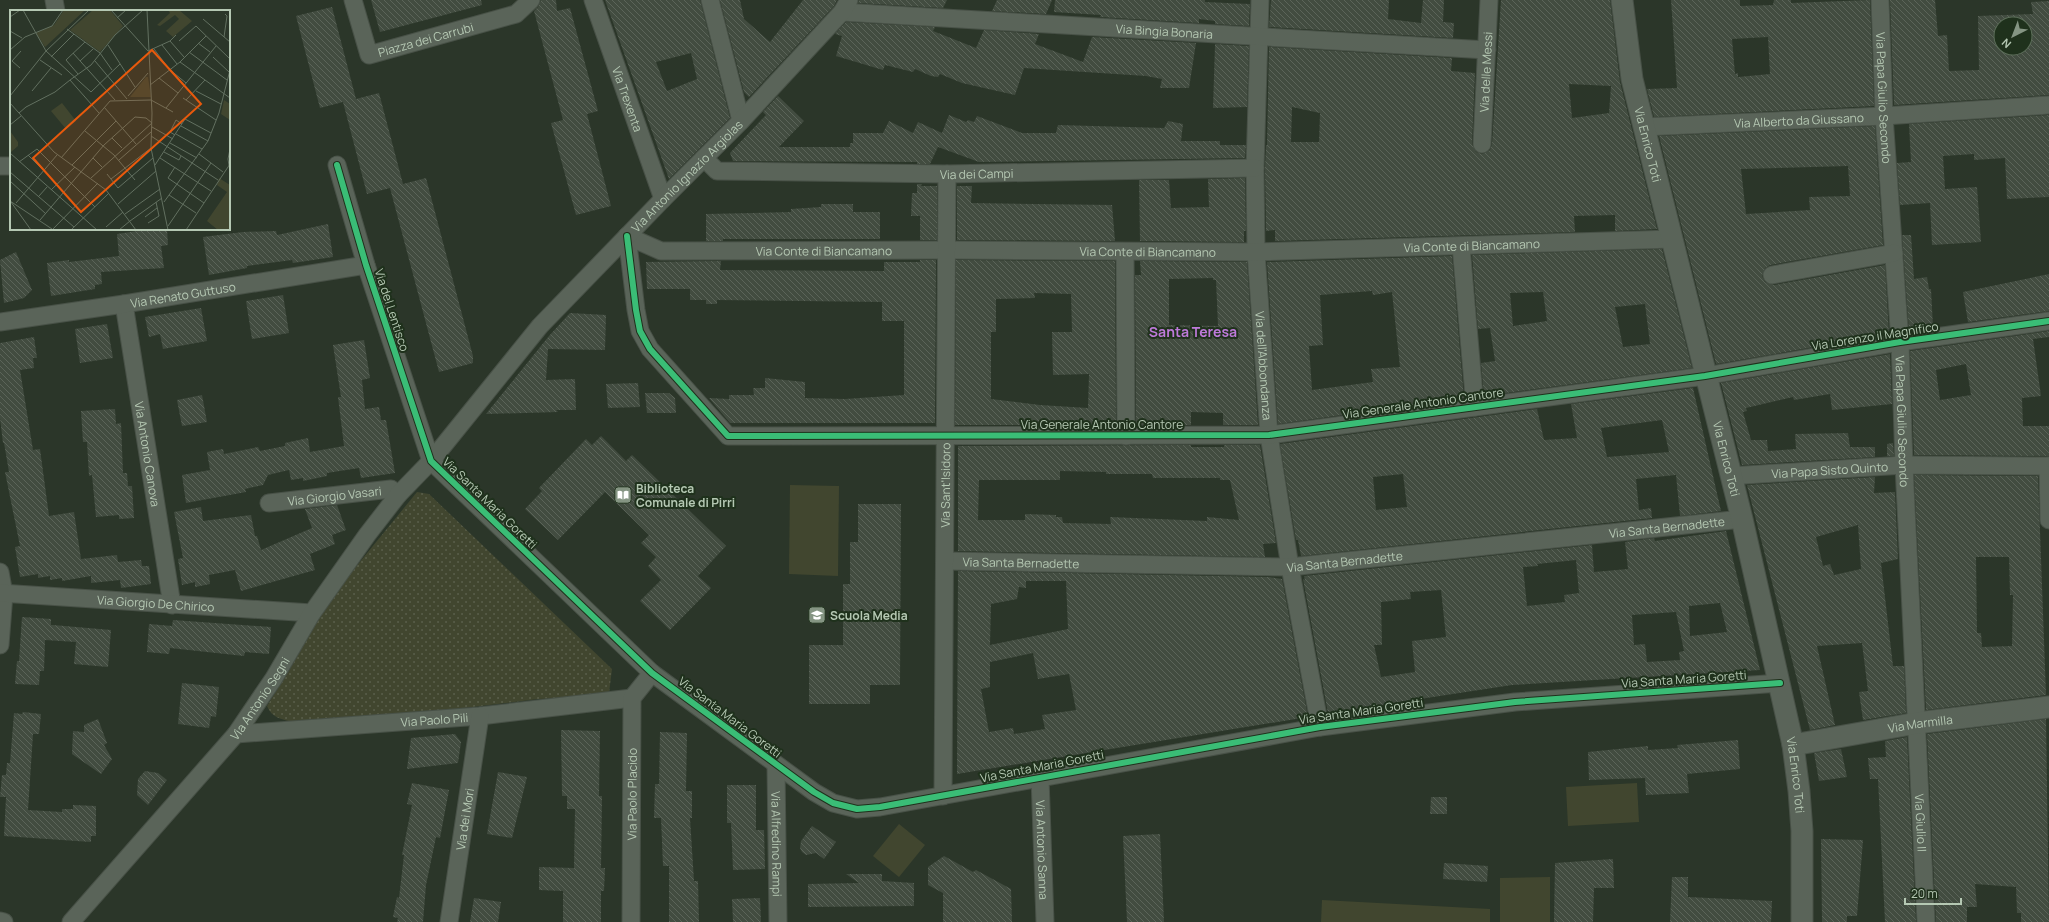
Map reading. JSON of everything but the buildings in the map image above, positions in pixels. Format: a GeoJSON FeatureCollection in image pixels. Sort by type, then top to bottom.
{"type":"FeatureCollection","features":[{"type":"Feature","properties":{"kind":"street"},"geometry":{"type":"LineString","coordinates":[[54,0],[56,10]]}},
{"type":"Feature","properties":{"kind":"street","name":"Piazza dei Carrubi"},"geometry":{"type":"LineString","coordinates":[[353,0],[369,55],[516,14],[531,0]]}},
{"type":"Feature","properties":{"kind":"street","name":"Via Trexenta"},"geometry":{"type":"LineString","coordinates":[[593,0],[663,199]]}},
{"type":"Feature","properties":{"kind":"street"},"geometry":{"type":"LineString","coordinates":[[710,0],[741,121]]}},
{"type":"Feature","properties":{"kind":"street","name":"Via dell'Abbondanza"},"geometry":{"type":"LineString","coordinates":[[1260,0],[1255,168],[1256,252],[1269,435],[1290,567],[1320,726]]}},
{"type":"Feature","properties":{"kind":"street","name":"Via delle Messi"},"geometry":{"type":"LineString","coordinates":[[1482,144],[1489,0]]}},
{"type":"Feature","properties":{"kind":"street","name":"Via Enrico Toti"},"geometry":{"type":"LineString","coordinates":[[1622,0],[1632,78],[1730,476],[1742,519],[1793,746],[1802,831],[1802,922]]}},
{"type":"Feature","properties":{"kind":"street","name":"Via Papa Giulio Secondo"},"geometry":{"type":"LineString","coordinates":[[1880,0],[1884,116],[1900,342],[1904,465],[1917,723]]}},
{"type":"Feature","properties":{"kind":"street","name":"Via Antonio Ignazio Argiolas"},"geometry":{"type":"LineString","coordinates":[[431,461],[540,326],[626,236],[741,121],[846,6]]}},
{"type":"Feature","properties":{"kind":"street","name":"Via Bingia Bonaria"},"geometry":{"type":"LineString","coordinates":[[846,6],[1259,37],[1487,50]]}},
{"type":"Feature","properties":{"kind":"street","name":"Via Alberto da Giussano"},"geometry":{"type":"LineString","coordinates":[[1644,127],[1884,116],[2049,105]]}},
{"type":"Feature","properties":{"kind":"street","name":"Via dei Campi"},"geometry":{"type":"LineString","coordinates":[[704,158],[717,171],[947,174],[1255,168]]}},
{"type":"Feature","properties":{"kind":"street","name":"Via del Lentisco"},"geometry":{"type":"LineString","coordinates":[[337,165],[366,266],[431,461]]}},
{"type":"Feature","properties":{"kind":"street","name":"Via Sant'Isidoro"},"geometry":{"type":"LineString","coordinates":[[944,796],[947,174]]}},
{"type":"Feature","properties":{"kind":"street","name":"Via Conte di Biancamano"},"geometry":{"type":"LineString","coordinates":[[626,236],[661,251],[947,250],[1256,252],[1672,239]]}},
{"type":"Feature","properties":{"kind":"street","name":"Via Generale Antonio Cantore"},"geometry":{"type":"LineString","coordinates":[[626,236],[640,331],[650,349],[728,436],[1269,435],[1706,376]]}},
{"type":"Feature","properties":{"kind":"street"},"geometry":{"type":"LineString","coordinates":[[1461,246],[1475,407]]}},
{"type":"Feature","properties":{"kind":"street"},"geometry":{"type":"LineString","coordinates":[[1125,252],[1126,436]]}},
{"type":"Feature","properties":{"kind":"street"},"geometry":{"type":"LineString","coordinates":[[1772,276],[1894,253]]}},
{"type":"Feature","properties":{"kind":"street","name":"Via Renato Guttuso"},"geometry":{"type":"LineString","coordinates":[[0,322],[366,266]]}},
{"type":"Feature","properties":{"kind":"street","name":"Via Antonio Canova"},"geometry":{"type":"LineString","coordinates":[[124,304],[172,605]]}},
{"type":"Feature","properties":{"kind":"street","name":"Via Lorenzo il Magnifico"},"geometry":{"type":"LineString","coordinates":[[1706,376],[1900,342],[2049,321]]}},
{"type":"Feature","properties":{"kind":"street","name":"Via Antonio Segni"},"geometry":{"type":"LineString","coordinates":[[71,922],[236,734],[274,678],[312,613],[366,535],[398,495],[431,461]]}},
{"type":"Feature","properties":{"kind":"street","name":"Via Santa Maria Goretti"},"geometry":{"type":"LineString","coordinates":[[431,461],[652,673],[776,765],[834,803],[857,809],[880,808],[1320,726],[1515,702],[1780,683]]}},
{"type":"Feature","properties":{"kind":"street","name":"Via Papa Sisto Quinto"},"geometry":{"type":"LineString","coordinates":[[1730,476],[1904,465],[2048,466]]}},
{"type":"Feature","properties":{"kind":"street"},"geometry":{"type":"LineString","coordinates":[[2048,466],[2049,520]]}},
{"type":"Feature","properties":{"kind":"street","name":"Via Giorgio Vasari"},"geometry":{"type":"LineString","coordinates":[[269,503],[391,489],[398,495]]}},
{"type":"Feature","properties":{"kind":"street","name":"Via Santa Bernadette"},"geometry":{"type":"LineString","coordinates":[[945,561],[1290,567],[1742,519]]}},
{"type":"Feature","properties":{"kind":"street"},"geometry":{"type":"LineString","coordinates":[[0,572],[2,593],[0,645]]}},
{"type":"Feature","properties":{"kind":"street","name":"Via Giorgio De Chirico"},"geometry":{"type":"LineString","coordinates":[[2,593],[312,613]]}},
{"type":"Feature","properties":{"kind":"street"},"geometry":{"type":"LineString","coordinates":[[632,698],[652,673]]}},
{"type":"Feature","properties":{"kind":"street","name":"Via Paolo Pili"},"geometry":{"type":"LineString","coordinates":[[236,734],[480,716],[632,698]]}},
{"type":"Feature","properties":{"kind":"street","name":"Via Paolo Placido"},"geometry":{"type":"LineString","coordinates":[[631,922],[632,698]]}},
{"type":"Feature","properties":{"kind":"street","name":"Via Marmilla"},"geometry":{"type":"LineString","coordinates":[[1793,746],[1917,723],[2049,707]]}},
{"type":"Feature","properties":{"kind":"street","name":"Via dei Mori"},"geometry":{"type":"LineString","coordinates":[[449,922],[480,716]]}},
{"type":"Feature","properties":{"kind":"street","name":"Via Giulio II"},"geometry":{"type":"LineString","coordinates":[[1917,723],[1926,922]]}},
{"type":"Feature","properties":{"kind":"street","name":"Via Alfredino Rampi"},"geometry":{"type":"LineString","coordinates":[[776,765],[778,922]]}},
{"type":"Feature","properties":{"kind":"street","name":"Via Antonio Sanna"},"geometry":{"type":"LineString","coordinates":[[1040,778],[1045,922]]}},
{"type":"Feature","properties":{"kind":"street"},"geometry":{"type":"LineString","coordinates":[[0,921],[4,922]]}},
{"type":"Feature","properties":{"kind":"green space"},"geometry":{"type":"Polygon","coordinates":[[[790,485],[839,486],[838,576],[789,574],[790,485]]]}},
{"type":"Feature","properties":{"kind":"green space"},"geometry":{"type":"Polygon","coordinates":[[[417,492],[429,494],[612,669],[609,693],[604,696],[538,699],[439,711],[293,722],[274,716],[271,713],[267,706],[290,669],[317,619],[341,585],[417,492]]]}},
{"type":"Feature","properties":{"kind":"green space"},"geometry":{"type":"Polygon","coordinates":[[[1637,783],[1639,822],[1568,826],[1566,787],[1637,783]]]}},
{"type":"Feature","properties":{"kind":"green space"},"geometry":{"type":"Polygon","coordinates":[[[899,824],[925,845],[899,877],[873,856],[899,824]]]}},
{"type":"Feature","properties":{"kind":"green space"},"geometry":{"type":"Polygon","coordinates":[[[1550,877],[1550,922],[1500,922],[1500,878],[1550,877]]]}},
{"type":"Feature","properties":{"kind":"green space"},"geometry":{"type":"Polygon","coordinates":[[[1322,900],[1490,909],[1490,922],[1321,922],[1322,900]]]}},
{"type":"Feature","properties":{"kind":"cycle path"},"geometry":{"type":"LineString","coordinates":[[337,165],[366,265],[431,461],[652,673],[814,792],[833,803],[857,809],[880,807],[1320,727],[1515,702],[1780,683]]}},
{"type":"Feature","properties":{"kind":"cycle path"},"geometry":{"type":"LineString","coordinates":[[627,236],[640,331],[650,349],[728,436],[1269,435],[1705,376],[1900,342],[2049,321]]}},
{"type":"Feature","properties":{"kind":"place","name":"Biblioteca Comunale di Pirri"},"geometry":{"type":"Point","coordinates":[623,495]}},
{"type":"Feature","properties":{"kind":"place","name":"Scuola Media"},"geometry":{"type":"Point","coordinates":[817,615]}},
{"type":"Feature","properties":{"kind":"district","name":"Santa Teresa"},"geometry":{"type":"Point","coordinates":[1193,331]}}]}
